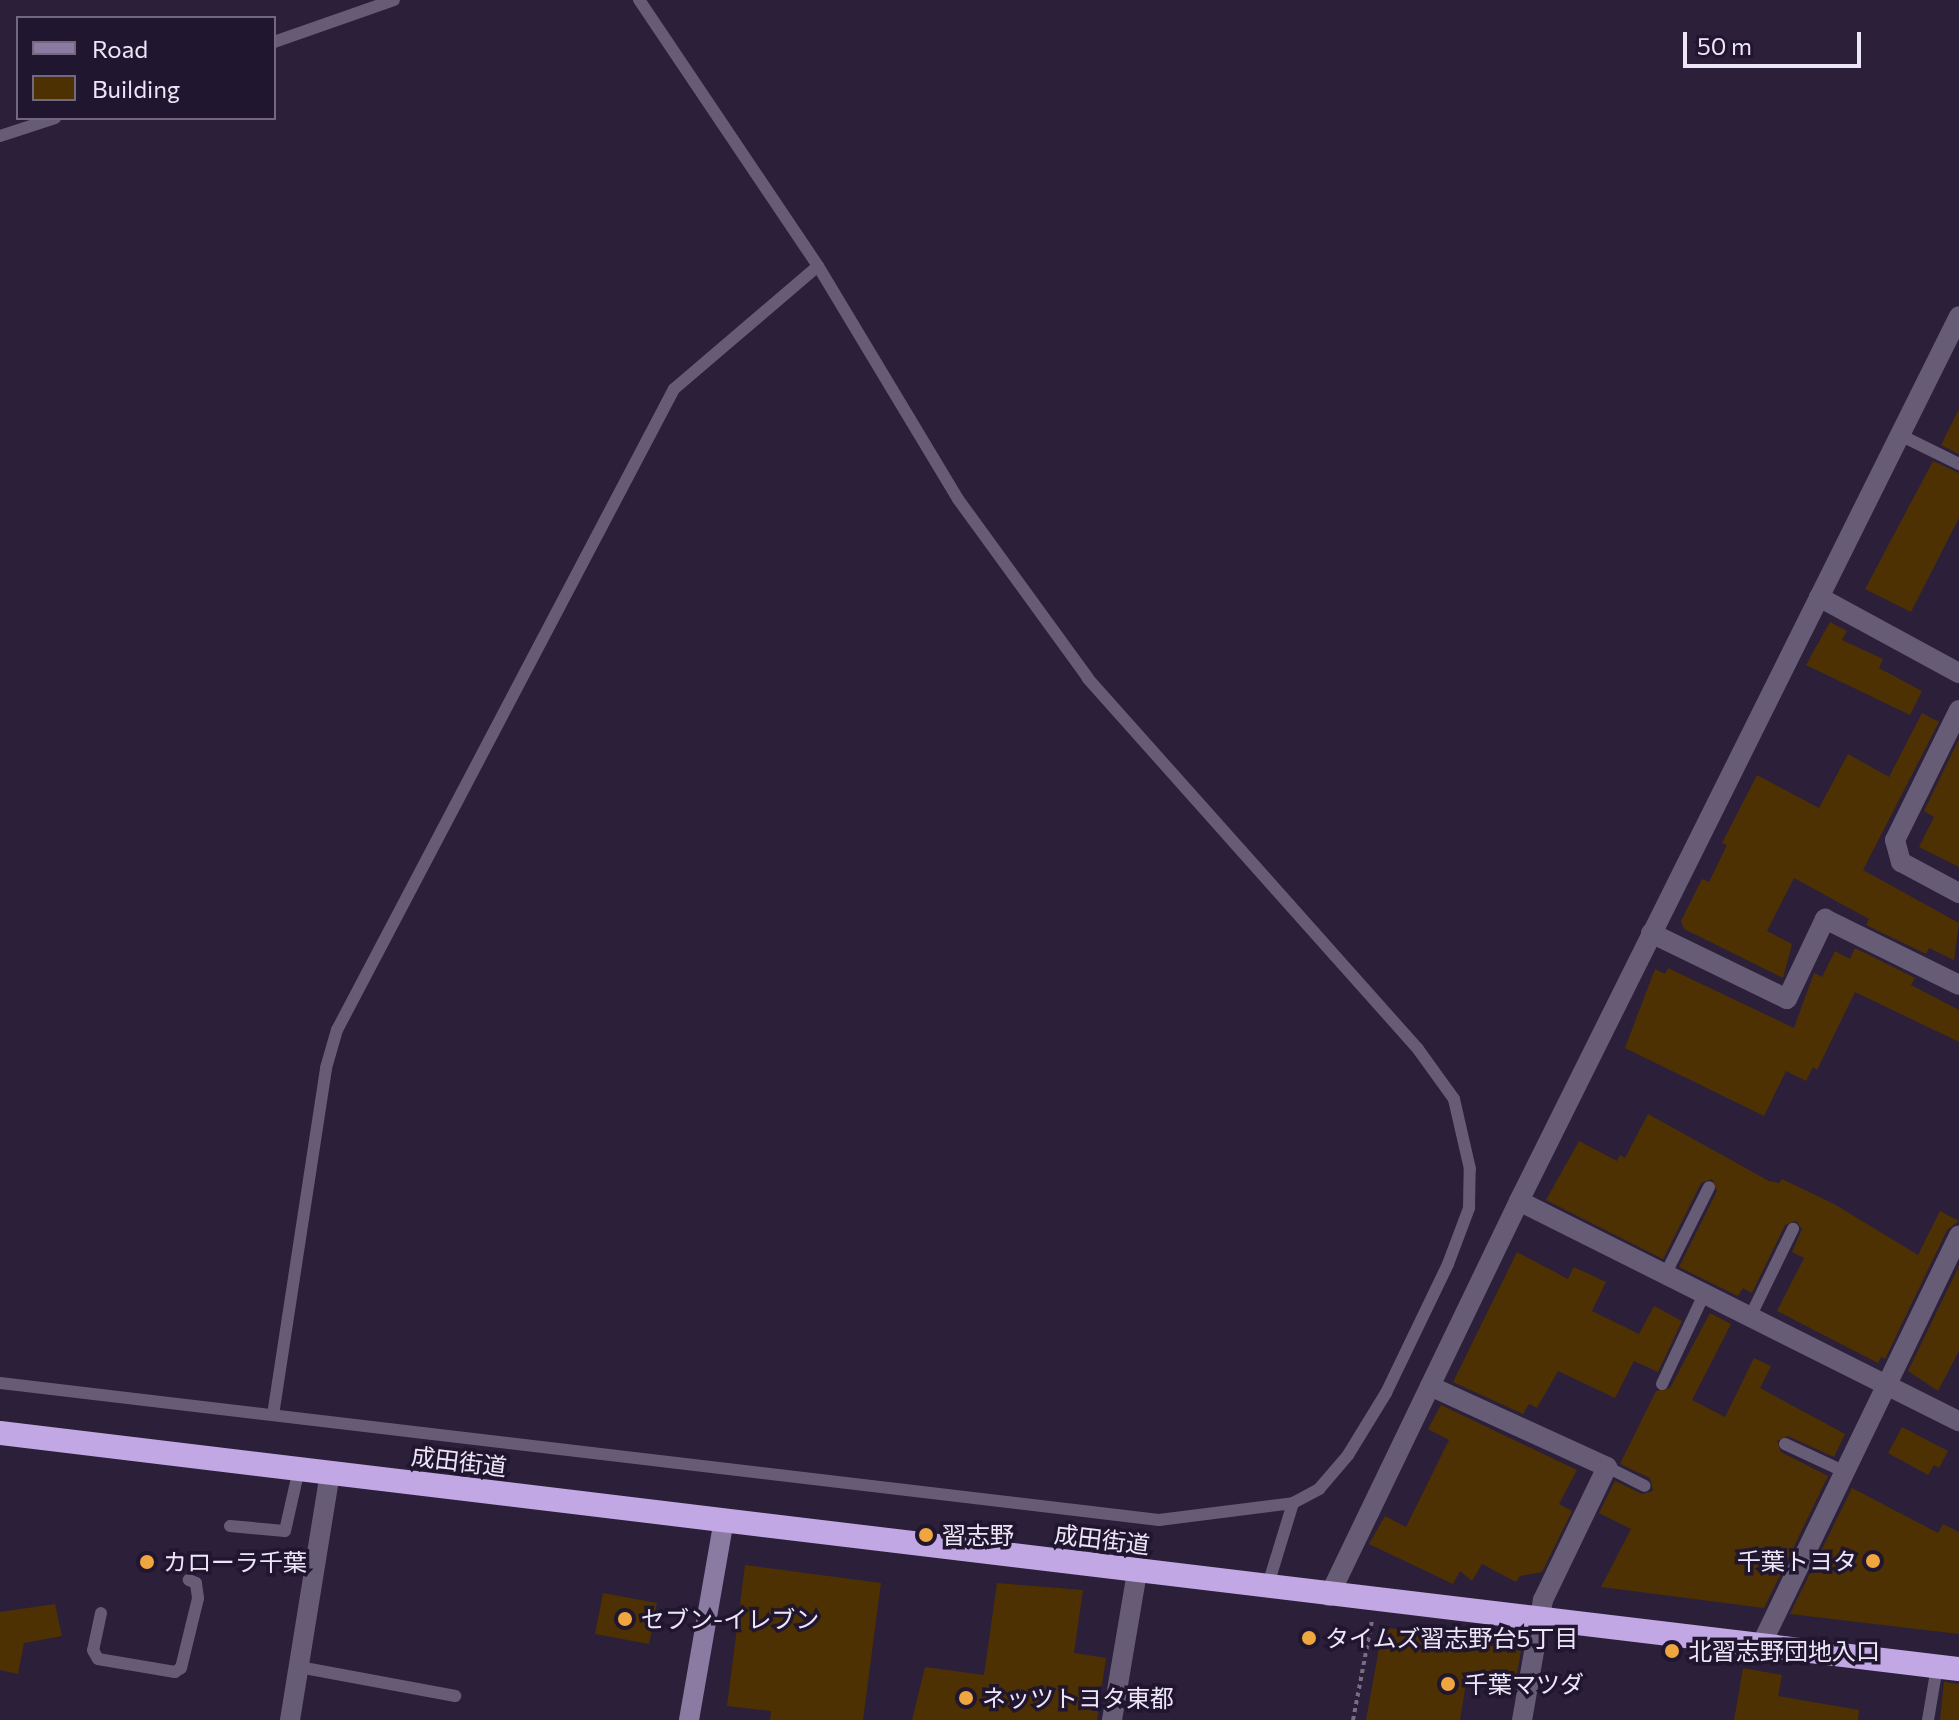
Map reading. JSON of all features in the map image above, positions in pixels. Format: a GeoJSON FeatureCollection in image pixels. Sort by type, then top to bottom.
{"type":"FeatureCollection","features":[{"type":"Feature","properties":{"kind":"highway","name":"成田街道"},"geometry":{"type":"LineString","coordinates":[[0,1433],[1267,1589],[1948,1668]]}},
{"type":"Feature","properties":{"kind":"street"},"geometry":{"type":"LineString","coordinates":[[1329,1596],[1651,933],[1959,317]]}},
{"type":"Feature","properties":{"kind":"street"},"geometry":{"type":"LineString","coordinates":[[1819,597],[1959,673]]}},
{"type":"Feature","properties":{"kind":"street"},"geometry":{"type":"LineString","coordinates":[[1959,710],[1895,840],[1901,862],[1959,893]]}},
{"type":"Feature","properties":{"kind":"street"},"geometry":{"type":"LineString","coordinates":[[1651,933],[1787,999],[1825,919],[1959,985]]}},
{"type":"Feature","properties":{"kind":"street"},"geometry":{"type":"LineString","coordinates":[[1519,1201],[1959,1421]]}},
{"type":"Feature","properties":{"kind":"street"},"geometry":{"type":"LineString","coordinates":[[1760,1647],[1885,1382],[1959,1236]]}},
{"type":"Feature","properties":{"kind":"street"},"geometry":{"type":"LineString","coordinates":[[1430,1386],[1607,1467],[1539,1620],[1522,1720]]}},
{"type":"Feature","properties":{"kind":"street"},"geometry":{"type":"LineString","coordinates":[[290,1720],[330,1473]]}},
{"type":"Feature","properties":{"kind":"street"},"geometry":{"type":"LineString","coordinates":[[689,1720],[724,1520]]}},
{"type":"Feature","properties":{"kind":"street"},"geometry":{"type":"LineString","coordinates":[[1112,1720],[1137,1572]]}},
{"type":"Feature","properties":{"kind":"lane"},"geometry":{"type":"LineString","coordinates":[[276,41],[394,0]]}},
{"type":"Feature","properties":{"kind":"lane"},"geometry":{"type":"LineString","coordinates":[[0,1383],[1159,1520],[1293,1503],[1319,1489],[1348,1455],[1386,1393],[1460,1238],[1469,1208],[1470,1169],[1454,1099],[1418,1049],[1088,678],[958,499],[818,266],[639,0]]}},
{"type":"Feature","properties":{"kind":"lane"},"geometry":{"type":"LineString","coordinates":[[0,136],[49,120]]}},
{"type":"Feature","properties":{"kind":"lane"},"geometry":{"type":"LineString","coordinates":[[273,1415],[326,1068],[337,1030],[674,389],[818,266]]}},
{"type":"Feature","properties":{"kind":"lane"},"geometry":{"type":"LineString","coordinates":[[1900,435],[1959,464]]}},
{"type":"Feature","properties":{"kind":"lane"},"geometry":{"type":"LineString","coordinates":[[1666,1273],[1709,1187]]}},
{"type":"Feature","properties":{"kind":"lane"},"geometry":{"type":"LineString","coordinates":[[1751,1315],[1793,1229]]}},
{"type":"Feature","properties":{"kind":"lane"},"geometry":{"type":"LineString","coordinates":[[1662,1384],[1705,1292]]}},
{"type":"Feature","properties":{"kind":"lane"},"geometry":{"type":"LineString","coordinates":[[1785,1444],[1843,1471]]}},
{"type":"Feature","properties":{"kind":"lane"},"geometry":{"type":"LineString","coordinates":[[1607,1467],[1645,1486]]}},
{"type":"Feature","properties":{"kind":"lane"},"geometry":{"type":"LineString","coordinates":[[230,1526],[285,1531],[299,1469]]}},
{"type":"Feature","properties":{"kind":"lane"},"geometry":{"type":"LineString","coordinates":[[1267,1589],[1293,1503]]}},
{"type":"Feature","properties":{"kind":"lane"},"geometry":{"type":"LineString","coordinates":[[101,1613],[93,1650],[98,1659],[175,1672],[181,1668],[198,1598],[196,1583],[189,1580]]}},
{"type":"Feature","properties":{"kind":"lane"},"geometry":{"type":"LineString","coordinates":[[299,1667],[455,1696]]}},
{"type":"Feature","properties":{"kind":"lane"},"geometry":{"type":"LineString","coordinates":[[1928,1720],[1948,1668]]}},
{"type":"Feature","properties":{"kind":"path"},"geometry":{"type":"LineString","coordinates":[[1353,1720],[1373,1616]]}},
{"type":"Feature","properties":{"kind":"building"},"geometry":{"type":"Polygon","coordinates":[[[1959,409],[1959,454],[1941,445],[1959,409]]]}},
{"type":"Feature","properties":{"kind":"building"},"geometry":{"type":"Polygon","coordinates":[[[1933,461],[1959,473],[1959,518],[1911,612],[1865,589],[1933,461]]]}},
{"type":"Feature","properties":{"kind":"building"},"geometry":{"type":"Polygon","coordinates":[[[1830,622],[1847,631],[1842,640],[1883,659],[1879,668],[1922,691],[1910,715],[1806,665],[1830,622]]]}},
{"type":"Feature","properties":{"kind":"building"},"geometry":{"type":"Polygon","coordinates":[[[1922,713],[1939,722],[1863,870],[1959,923],[1954,960],[1929,948],[1926,954],[1866,925],[1869,919],[1794,878],[1767,931],[1792,944],[1783,978],[1684,929],[1681,921],[1702,879],[1709,882],[1727,845],[1722,843],[1757,775],[1819,808],[1848,754],[1889,777],[1922,713]]]}},
{"type":"Feature","properties":{"kind":"building"},"geometry":{"type":"Polygon","coordinates":[[[1959,739],[1959,867],[1919,847],[1934,817],[1924,811],[1959,739]]]}},
{"type":"Feature","properties":{"kind":"building"},"geometry":{"type":"Polygon","coordinates":[[[1855,948],[1915,978],[1911,985],[1959,1010],[1959,1042],[1855,992],[1817,1070],[1813,1067],[1806,1081],[1786,1071],[1764,1116],[1625,1048],[1655,969],[1665,974],[1668,968],[1794,1028],[1814,973],[1822,977],[1835,951],[1850,959],[1855,948]]]}},
{"type":"Feature","properties":{"kind":"building"},"geometry":{"type":"Polygon","coordinates":[[[1648,1114],[1769,1181],[1779,1183],[1782,1179],[1834,1204],[1918,1255],[1940,1211],[1959,1221],[1947,1230],[1885,1359],[1881,1357],[1878,1363],[1777,1311],[1804,1258],[1792,1252],[1802,1229],[1796,1221],[1785,1225],[1752,1293],[1743,1288],[1738,1296],[1679,1267],[1717,1191],[1712,1179],[1701,1183],[1663,1259],[1546,1200],[1579,1141],[1617,1161],[1620,1155],[1625,1158],[1648,1114]]]}},
{"type":"Feature","properties":{"kind":"building"},"geometry":{"type":"Polygon","coordinates":[[[1517,1252],[1568,1279],[1574,1267],[1606,1282],[1592,1311],[1639,1334],[1654,1306],[1682,1321],[1658,1372],[1634,1361],[1615,1398],[1558,1371],[1537,1408],[1529,1404],[1523,1414],[1453,1382],[1517,1252]]]}},
{"type":"Feature","properties":{"kind":"building"},"geometry":{"type":"Polygon","coordinates":[[[1959,1266],[1959,1351],[1938,1391],[1908,1371],[1959,1266]]]}},
{"type":"Feature","properties":{"kind":"building"},"geometry":{"type":"Polygon","coordinates":[[[1710,1313],[1731,1324],[1692,1400],[1725,1417],[1754,1358],[1771,1366],[1760,1388],[1845,1434],[1834,1457],[1788,1436],[1777,1441],[1781,1452],[1828,1476],[1764,1608],[1601,1587],[1631,1529],[1599,1513],[1615,1481],[1642,1494],[1653,1491],[1650,1478],[1620,1464],[1656,1391],[1670,1388],[1710,1313]]]}},
{"type":"Feature","properties":{"kind":"building"},"geometry":{"type":"Polygon","coordinates":[[[1441,1405],[1577,1470],[1559,1504],[1572,1511],[1542,1572],[1520,1576],[1516,1582],[1482,1564],[1472,1581],[1460,1571],[1453,1584],[1369,1544],[1385,1516],[1406,1527],[1449,1440],[1428,1429],[1441,1405]]]}},
{"type":"Feature","properties":{"kind":"building"},"geometry":{"type":"Polygon","coordinates":[[[1902,1427],[1948,1451],[1939,1468],[1934,1465],[1928,1475],[1888,1453],[1902,1427]]]}},
{"type":"Feature","properties":{"kind":"building","name":"千葉トヨタ"},"geometry":{"type":"Polygon","coordinates":[[[1852,1488],[1938,1533],[1943,1524],[1959,1532],[1959,1634],[1790,1614],[1852,1488]]]}},
{"type":"Feature","properties":{"kind":"building"},"geometry":{"type":"Polygon","coordinates":[[[745,1565],[881,1583],[863,1720],[770,1720],[771,1711],[727,1706],[745,1565]]]}},
{"type":"Feature","properties":{"kind":"building"},"geometry":{"type":"Polygon","coordinates":[[[997,1583],[1083,1590],[1074,1653],[1106,1658],[1097,1720],[912,1720],[925,1667],[984,1675],[997,1583]]]}},
{"type":"Feature","properties":{"kind":"building"},"geometry":{"type":"Polygon","coordinates":[[[603,1593],[657,1603],[649,1644],[595,1634],[603,1593]]]}},
{"type":"Feature","properties":{"kind":"building"},"geometry":{"type":"Polygon","coordinates":[[[55,1604],[62,1636],[24,1643],[18,1674],[0,1670],[0,1612],[55,1604]]]}},
{"type":"Feature","properties":{"kind":"building"},"geometry":{"type":"Polygon","coordinates":[[[1383,1627],[1521,1651],[1515,1685],[1467,1677],[1460,1720],[1366,1720],[1383,1627]]]}},
{"type":"Feature","properties":{"kind":"building"},"geometry":{"type":"Polygon","coordinates":[[[1743,1668],[1782,1675],[1778,1696],[1859,1710],[1858,1720],[1734,1720],[1743,1668]]]}},
{"type":"Feature","properties":{"kind":"building"},"geometry":{"type":"Polygon","coordinates":[[[1944,1682],[1959,1684],[1959,1720],[1940,1720],[1944,1682]]]}},
{"type":"Feature","properties":{"kind":"place","name":"習志野"},"geometry":{"type":"Point","coordinates":[926,1535]}},
{"type":"Feature","properties":{"kind":"place","name":"千葉トヨタ"},"geometry":{"type":"Point","coordinates":[1873,1561]}},
{"type":"Feature","properties":{"kind":"place","name":"カローラ千葉"},"geometry":{"type":"Point","coordinates":[147,1562]}},
{"type":"Feature","properties":{"kind":"place","name":"セブン-イレブン"},"geometry":{"type":"Point","coordinates":[625,1619]}},
{"type":"Feature","properties":{"kind":"place","name":"タイムズ習志野台5丁目"},"geometry":{"type":"Point","coordinates":[1309,1638]}},
{"type":"Feature","properties":{"kind":"place","name":"北習志野団地入口"},"geometry":{"type":"Point","coordinates":[1672,1651]}},
{"type":"Feature","properties":{"kind":"place","name":"千葉マツダ"},"geometry":{"type":"Point","coordinates":[1448,1684]}},
{"type":"Feature","properties":{"kind":"place","name":"ネッツトヨタ東都"},"geometry":{"type":"Point","coordinates":[966,1698]}}]}
